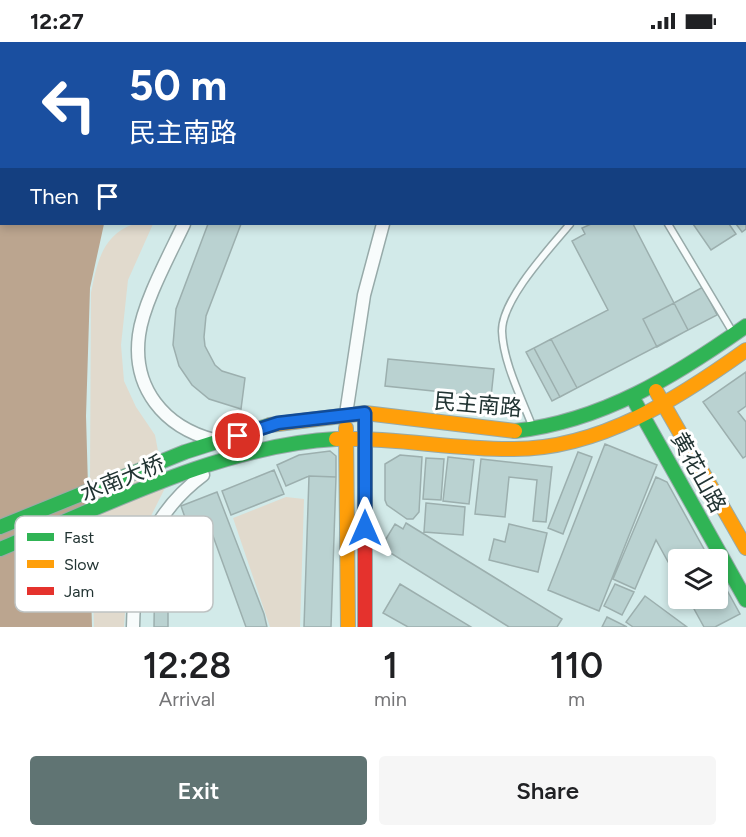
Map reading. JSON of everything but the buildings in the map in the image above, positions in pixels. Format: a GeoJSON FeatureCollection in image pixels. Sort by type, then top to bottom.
{"type":"FeatureCollection","features":[{"type":"Feature","properties":{"kind":"main road","name":"民主南路"},"geometry":{"type":"LineString","coordinates":[[185,452],[278,423],[346,414],[365,413],[510,431],[533,430],[569,422],[632,397],[701,358],[740,330]]}},
{"type":"Feature","properties":{"kind":"main road","name":"民主南路"},"geometry":{"type":"LineString","coordinates":[[192,472],[309,442],[346,439],[538,448],[587,436],[642,414],[711,376],[746,350]]}},
{"type":"Feature","properties":{"kind":"main road","name":"黄花山路"},"geometry":{"type":"LineString","coordinates":[[653,386],[746,548]]}},
{"type":"Feature","properties":{"kind":"main road","name":"黄花山路"},"geometry":{"type":"LineString","coordinates":[[632,397],[746,600]]}},
{"type":"Feature","properties":{"kind":"main road"},"geometry":{"type":"LineString","coordinates":[[365,413],[365,627]]}},
{"type":"Feature","properties":{"kind":"main road"},"geometry":{"type":"LineString","coordinates":[[346,414],[348,627]]}},
{"type":"Feature","properties":{"kind":"main road","name":"水南大桥"},"geometry":{"type":"LineString","coordinates":[[27,516],[185,452]]}},
{"type":"Feature","properties":{"kind":"main road","name":"水南大桥"},"geometry":{"type":"LineString","coordinates":[[82,516],[192,472]]}},
{"type":"Feature","properties":{"kind":"main road","name":"水南大桥"},"geometry":{"type":"LineString","coordinates":[[0,527],[15,521]]}},
{"type":"Feature","properties":{"kind":"main road","name":"水南大桥"},"geometry":{"type":"LineString","coordinates":[[0,549],[15,543]]}},
{"type":"Feature","properties":{"kind":"street"},"geometry":{"type":"LineString","coordinates":[[184,225],[144,318],[139,333],[138,360],[143,381],[157,408],[186,431],[221,441]]}},
{"type":"Feature","properties":{"kind":"street"},"geometry":{"type":"LineString","coordinates":[[346,414],[363,295],[383,225]]}},
{"type":"Feature","properties":{"kind":"street"},"geometry":{"type":"LineString","coordinates":[[164,516],[175,499],[216,466]]}},
{"type":"Feature","properties":{"kind":"street"},"geometry":{"type":"LineString","coordinates":[[133,627],[134,612]]}},
{"type":"Feature","properties":{"kind":"lane"},"geometry":{"type":"LineString","coordinates":[[533,430],[504,344],[502,328],[506,312],[520,289],[569,225]]}},
{"type":"Feature","properties":{"kind":"lane"},"geometry":{"type":"LineString","coordinates":[[669,225],[740,330]]}},
{"type":"Feature","properties":{"kind":"shaded area"},"geometry":{"type":"Polygon","coordinates":[[[0,225],[104,225],[90,288],[86,416],[89,516],[15,516],[15,612],[92,612],[92,627],[0,627],[0,225]]]}},
{"type":"Feature","properties":{"kind":"shaded area"},"geometry":{"type":"Polygon","coordinates":[[[132,225],[153,225],[128,280],[121,345],[124,381],[136,407],[155,435],[165,488],[151,516],[91,516],[91,293],[103,251],[115,235],[132,225]]]}},
{"type":"Feature","properties":{"kind":"shaded area"},"geometry":{"type":"Polygon","coordinates":[[[286,497],[304,499],[300,627],[270,627],[233,518],[286,497]]]}},
{"type":"Feature","properties":{"kind":"shaded area"},"geometry":{"type":"Polygon","coordinates":[[[94,612],[125,612],[124,627],[94,627],[94,612]]]}},
{"type":"Feature","properties":{"kind":"traffic: fast"},"geometry":{"type":"LineString","coordinates":[[515,431],[547,426],[578,417],[637,394],[665,379],[746,326]]}},
{"type":"Feature","properties":{"kind":"traffic: fast"},"geometry":{"type":"LineString","coordinates":[[635,402],[746,600]]}},
{"type":"Feature","properties":{"kind":"traffic: fast"},"geometry":{"type":"LineString","coordinates":[[27,516],[185,452],[270,425]]}},
{"type":"Feature","properties":{"kind":"traffic: fast"},"geometry":{"type":"LineString","coordinates":[[77,516],[207,465],[293,444],[336,439]]}},
{"type":"Feature","properties":{"kind":"traffic: fast"},"geometry":{"type":"LineString","coordinates":[[0,527],[15,521]]}},
{"type":"Feature","properties":{"kind":"traffic: fast"},"geometry":{"type":"LineString","coordinates":[[0,549],[15,543]]}},
{"type":"Feature","properties":{"kind":"traffic: slow"},"geometry":{"type":"LineString","coordinates":[[336,439],[381,440],[492,449],[546,447],[577,440],[637,418],[694,386],[746,350]]}},
{"type":"Feature","properties":{"kind":"traffic: slow"},"geometry":{"type":"LineString","coordinates":[[656,391],[746,548]]}},
{"type":"Feature","properties":{"kind":"traffic: slow"},"geometry":{"type":"LineString","coordinates":[[270,425],[365,413],[515,431]]}},
{"type":"Feature","properties":{"kind":"traffic: slow"},"geometry":{"type":"LineString","coordinates":[[346,428],[348,627]]}},
{"type":"Feature","properties":{"kind":"traffic: jam"},"geometry":{"type":"LineString","coordinates":[[365,413],[365,627]]}},
{"type":"Feature","properties":{"kind":"route"},"geometry":{"type":"LineString","coordinates":[[238,436],[278,423],[365,413],[365,528]]}}]}
